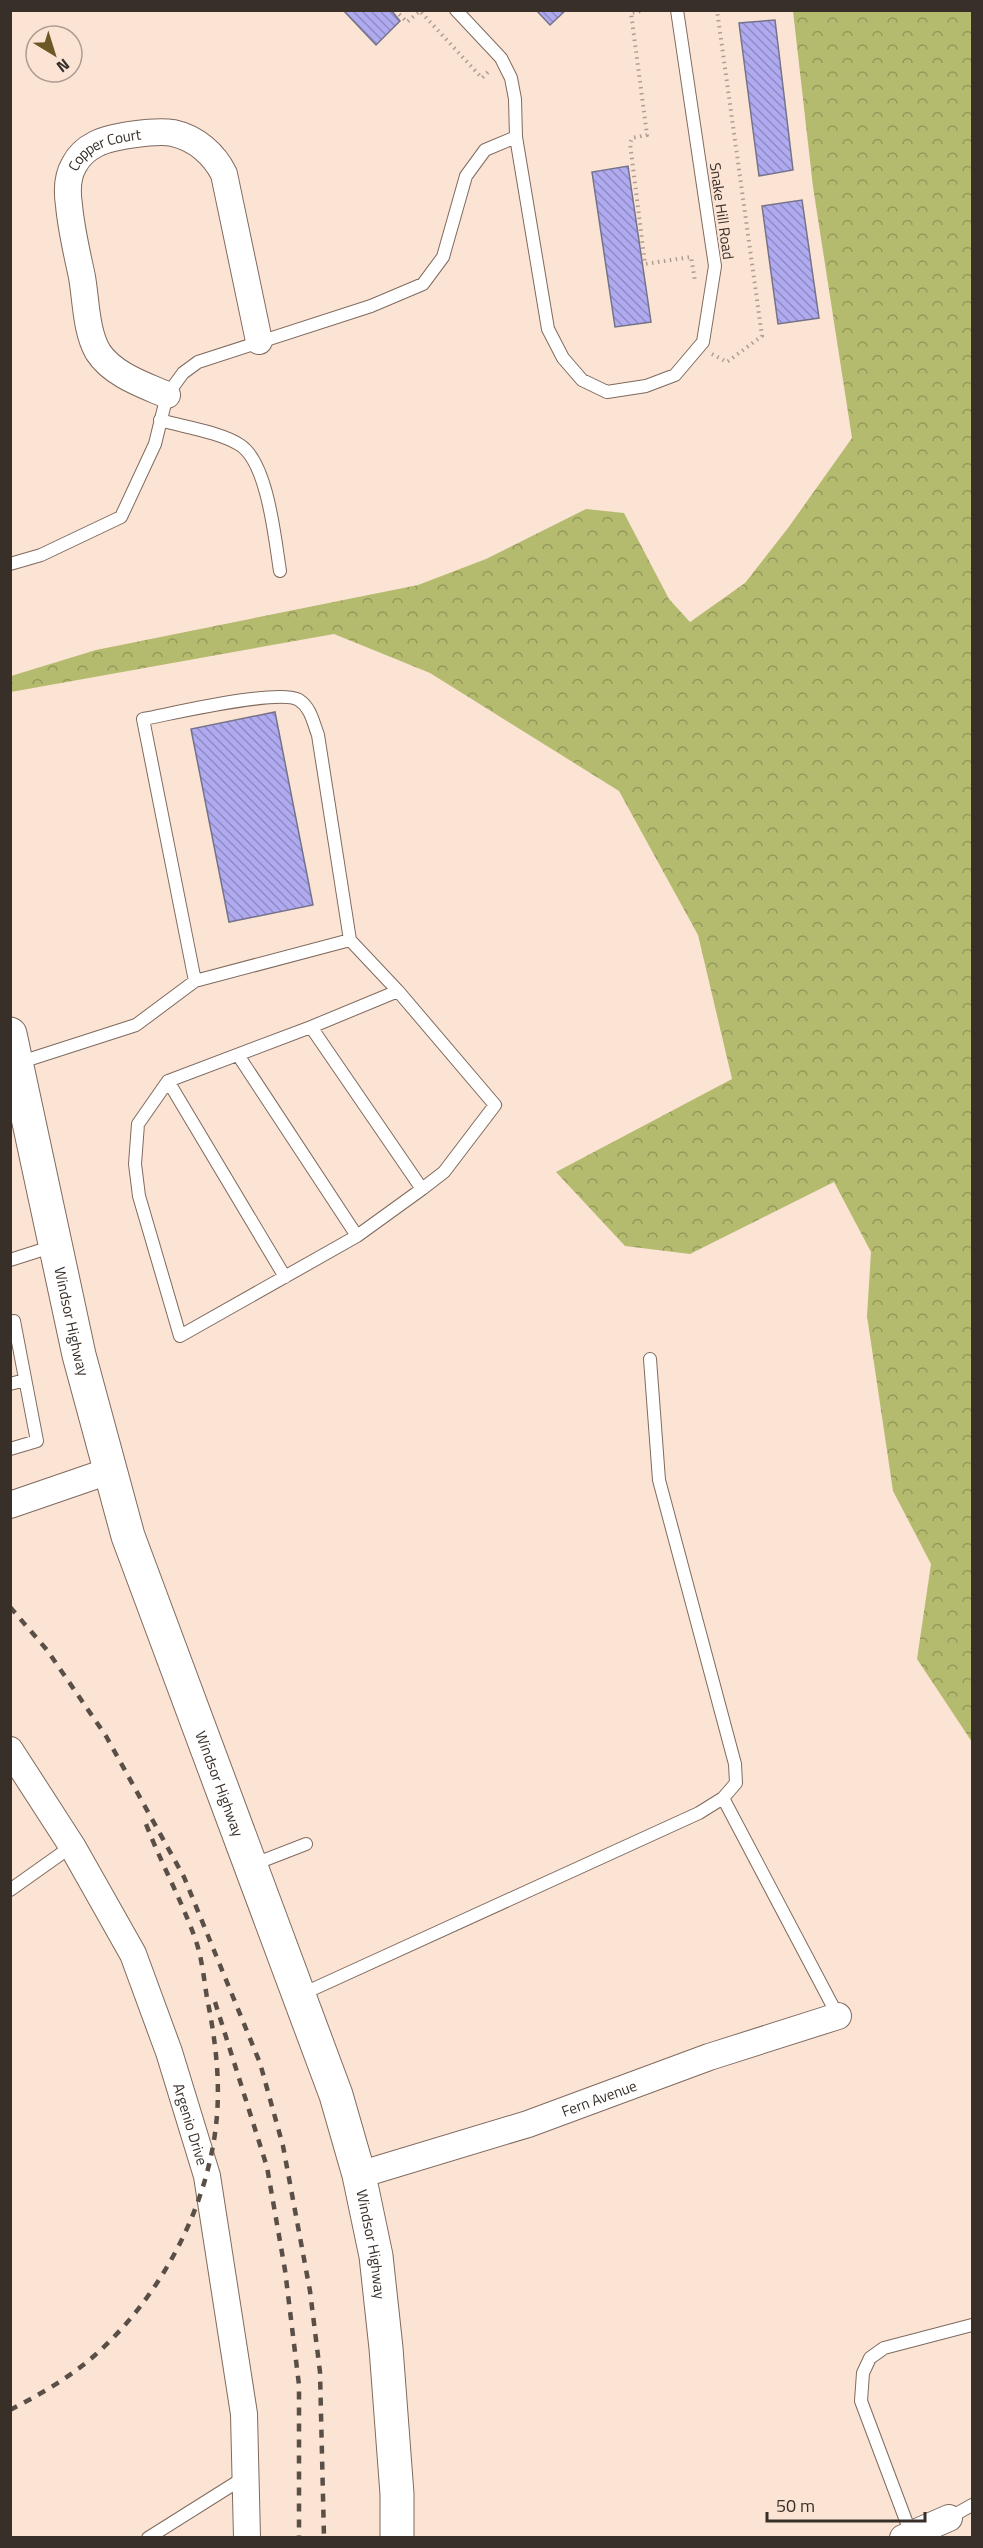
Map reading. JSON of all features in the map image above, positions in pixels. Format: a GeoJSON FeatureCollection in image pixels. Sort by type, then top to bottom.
{"type":"FeatureCollection","features":[{"type":"Feature","properties":{"kind":"main road","name":"Windsor Highway"},"geometry":{"type":"LineString","coordinates":[[12,1043],[79,1355],[128,1536],[336,2095],[359,2175],[376,2256],[385,2337],[397,2494],[397,2538]]}},
{"type":"Feature","properties":{"kind":"street","name":"Copper Court"},"geometry":{"type":"LineString","coordinates":[[164,407],[111,366],[99,352],[91,328],[69,205],[68,183],[72,167],[82,152],[98,142],[123,137],[172,133],[204,147],[213,155],[224,174],[259,341]]}},
{"type":"Feature","properties":{"kind":"street"},"geometry":{"type":"LineString","coordinates":[[10,1504],[109,1471]]}},
{"type":"Feature","properties":{"kind":"street","name":"Argenio Drive"},"geometry":{"type":"LineString","coordinates":[[10,1750],[72,1846],[133,1954],[169,2052],[207,2176],[244,2414],[247,2538]]}},
{"type":"Feature","properties":{"kind":"street","name":"Fern Avenue"},"geometry":{"type":"LineString","coordinates":[[359,2175],[528,2124],[709,2057],[838,2016]]}},
{"type":"Feature","properties":{"kind":"street"},"geometry":{"type":"LineString","coordinates":[[907,2536],[950,2518]]}},
{"type":"Feature","properties":{"kind":"lane","name":"Snake Hill Road"},"geometry":{"type":"LineString","coordinates":[[456,10],[503,62],[511,78],[515,99],[516,137],[548,329],[563,358],[582,380],[607,392],[646,386],[675,375],[703,342],[715,266],[676,10]]}},
{"type":"Feature","properties":{"kind":"lane"},"geometry":{"type":"LineString","coordinates":[[10,564],[41,555],[121,517],[155,444],[164,407],[183,373],[198,362],[371,306],[423,284],[442,257],[466,176],[485,150],[516,137]]}},
{"type":"Feature","properties":{"kind":"lane"},"geometry":{"type":"LineString","coordinates":[[164,407],[242,446],[252,458],[267,491],[280,571]]}},
{"type":"Feature","properties":{"kind":"lane"},"geometry":{"type":"LineString","coordinates":[[195,981],[143,718],[271,696],[296,698],[309,708],[318,735],[350,940],[398,991],[495,1105],[444,1172],[422,1189],[357,1236],[180,1336],[139,1196],[135,1164],[138,1124],[168,1081],[398,991]]}},
{"type":"Feature","properties":{"kind":"lane"},"geometry":{"type":"LineString","coordinates":[[12,1043],[136,1025],[195,981],[350,940]]}},
{"type":"Feature","properties":{"kind":"lane"},"geometry":{"type":"LineString","coordinates":[[311,1026],[422,1189]]}},
{"type":"Feature","properties":{"kind":"lane"},"geometry":{"type":"LineString","coordinates":[[238,1055],[357,1236]]}},
{"type":"Feature","properties":{"kind":"lane"},"geometry":{"type":"LineString","coordinates":[[168,1081],[285,1277]]}},
{"type":"Feature","properties":{"kind":"lane"},"geometry":{"type":"LineString","coordinates":[[10,1260],[56,1245]]}},
{"type":"Feature","properties":{"kind":"lane"},"geometry":{"type":"LineString","coordinates":[[10,1322],[14,1321],[38,1441],[10,1449]]}},
{"type":"Feature","properties":{"kind":"lane"},"geometry":{"type":"LineString","coordinates":[[299,1995],[699,1813],[723,1798],[736,1783],[735,1764],[659,1480],[650,1359]]}},
{"type":"Feature","properties":{"kind":"lane"},"geometry":{"type":"LineString","coordinates":[[10,1384],[25,1380]]}},
{"type":"Feature","properties":{"kind":"lane"},"geometry":{"type":"LineString","coordinates":[[723,1798],[838,2016]]}},
{"type":"Feature","properties":{"kind":"lane"},"geometry":{"type":"LineString","coordinates":[[251,1866],[306,1844]]}},
{"type":"Feature","properties":{"kind":"lane"},"geometry":{"type":"LineString","coordinates":[[10,1890],[72,1846]]}},
{"type":"Feature","properties":{"kind":"lane"},"geometry":{"type":"LineString","coordinates":[[907,2536],[861,2401],[863,2373],[870,2358],[884,2348],[972,2325]]}},
{"type":"Feature","properties":{"kind":"lane"},"geometry":{"type":"LineString","coordinates":[[148,2538],[245,2477]]}},
{"type":"Feature","properties":{"kind":"lane"},"geometry":{"type":"LineString","coordinates":[[950,2518],[972,2505]]}},
{"type":"Feature","properties":{"kind":"path"},"geometry":{"type":"LineString","coordinates":[[395,10],[407,22],[420,11],[482,78],[503,62]]}},
{"type":"Feature","properties":{"kind":"green space"},"geometry":{"type":"Polygon","coordinates":[[[793,11],[972,11],[972,1742],[917,1659],[931,1564],[893,1491],[867,1316],[871,1252],[834,1182],[690,1254],[625,1246],[556,1172],[732,1079],[698,935],[619,791],[430,673],[334,634],[11,692],[11,676],[96,650],[418,585],[486,559],[586,509],[624,513],[669,599],[690,622],[745,583],[788,528],[852,438],[813,187],[793,11]]]}},
{"type":"Feature","properties":{"kind":"building"},"geometry":{"type":"Polygon","coordinates":[[[343,10],[391,10],[400,21],[376,45],[343,10]]]}},
{"type":"Feature","properties":{"kind":"building"},"geometry":{"type":"Polygon","coordinates":[[[536,10],[566,10],[550,25],[536,10]]]}},
{"type":"Feature","properties":{"kind":"building"},"geometry":{"type":"Polygon","coordinates":[[[775,20],[793,170],[759,176],[739,23],[775,20]]]}},
{"type":"Feature","properties":{"kind":"building"},"geometry":{"type":"Polygon","coordinates":[[[628,166],[651,322],[615,327],[592,172],[628,166]]]}},
{"type":"Feature","properties":{"kind":"building"},"geometry":{"type":"Polygon","coordinates":[[[802,200],[819,318],[778,324],[762,206],[802,200]]]}},
{"type":"Feature","properties":{"kind":"building"},"geometry":{"type":"Polygon","coordinates":[[[275,712],[313,905],[229,922],[191,729],[275,712]]]}},
{"type":"Feature","properties":{"kind":"railway"},"geometry":{"type":"LineString","coordinates":[[10,1607],[47,1650],[106,1736],[184,1877],[260,2063],[283,2146],[310,2291],[320,2372],[324,2538]]}},
{"type":"Feature","properties":{"kind":"railway"},"geometry":{"type":"LineString","coordinates":[[10,2410],[54,2386],[74,2372],[94,2356],[140,2306],[161,2278],[193,2215],[212,2149],[218,2100],[217,2071],[201,1962],[196,1941],[146,1824]]}},
{"type":"Feature","properties":{"kind":"railway"},"geometry":{"type":"LineString","coordinates":[[215,2002],[267,2167],[285,2270],[299,2385],[299,2538]]}}]}
